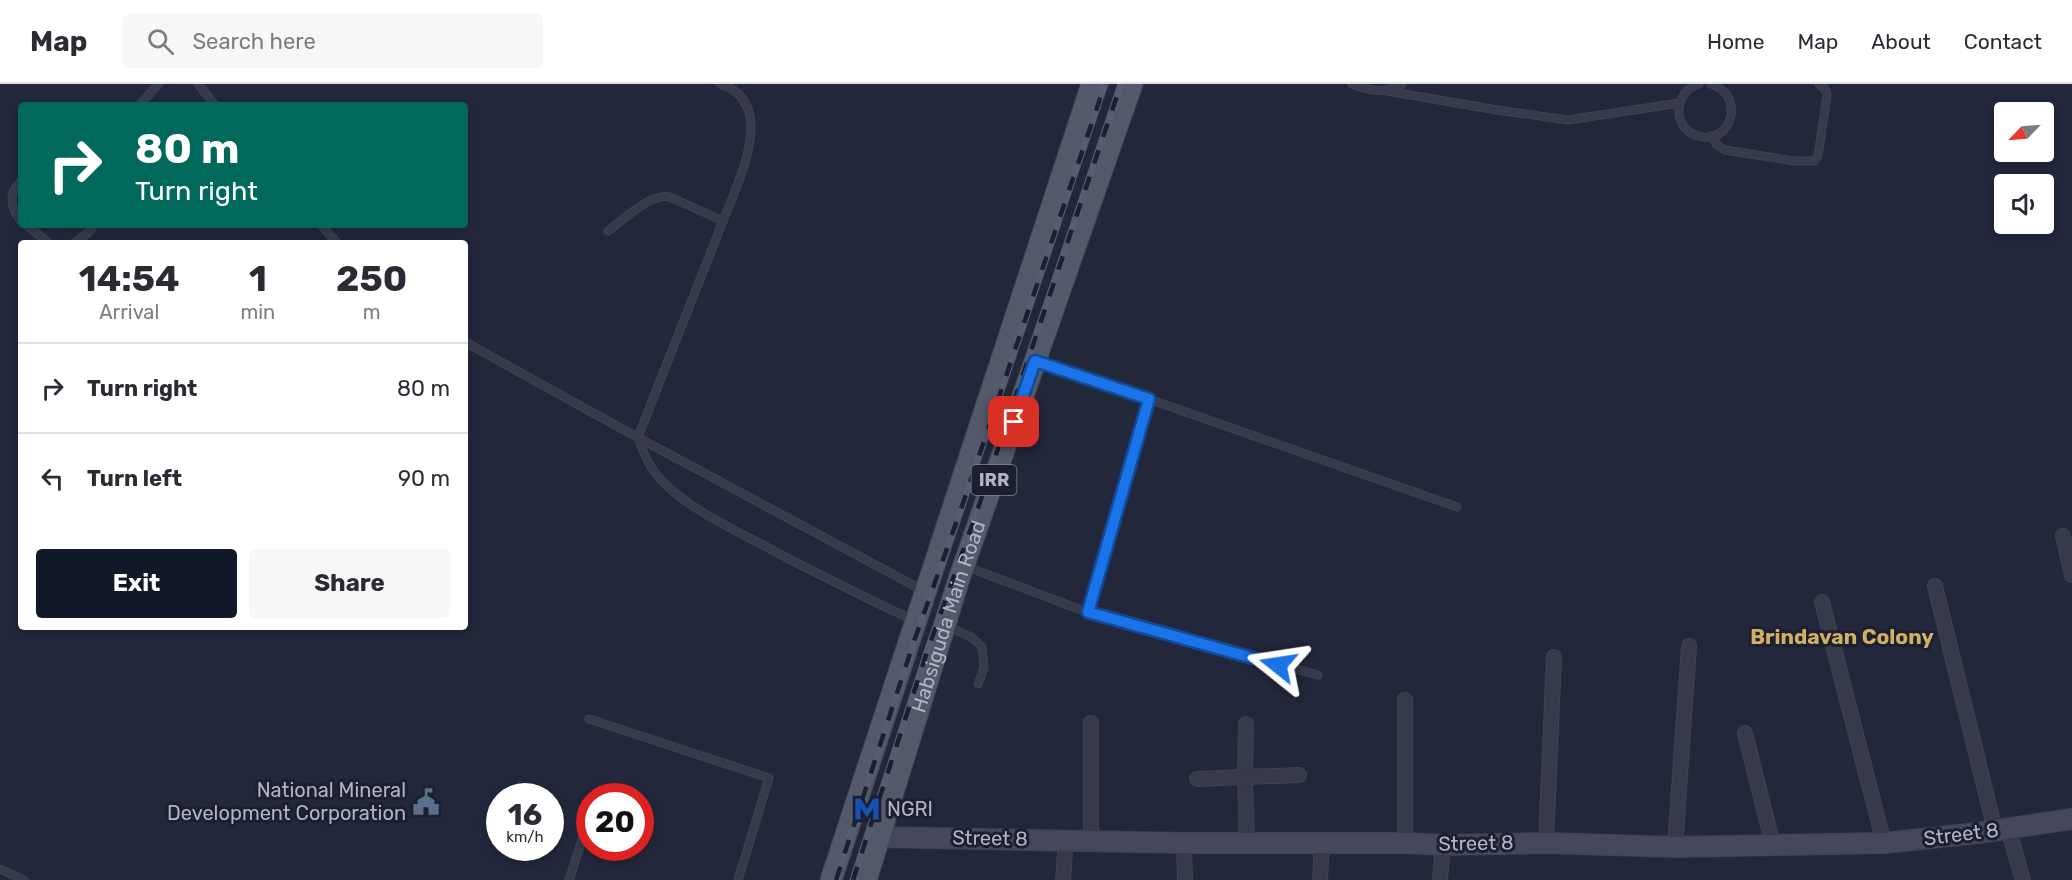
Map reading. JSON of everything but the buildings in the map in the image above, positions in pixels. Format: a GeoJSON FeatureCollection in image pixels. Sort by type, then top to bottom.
{"type":"FeatureCollection","features":[{"type":"Feature","properties":{"kind":"main road","name":"Habsiguda Main Road"},"geometry":{"type":"LineString","coordinates":[[831,880],[1092,84]]}},
{"type":"Feature","properties":{"kind":"main road","name":"Habsiguda Main Road"},"geometry":{"type":"LineString","coordinates":[[866,880],[964,565],[1132,84]]}},
{"type":"Feature","properties":{"kind":"street"},"geometry":{"type":"LineString","coordinates":[[2063,536],[2072,575]]}},
{"type":"Feature","properties":{"kind":"street"},"geometry":{"type":"LineString","coordinates":[[1935,586],[2002,829],[2023,880]]}},
{"type":"Feature","properties":{"kind":"street"},"geometry":{"type":"LineString","coordinates":[[1822,602],[1884,843]]}},
{"type":"Feature","properties":{"kind":"street"},"geometry":{"type":"LineString","coordinates":[[1675,847],[1689,646]]}},
{"type":"Feature","properties":{"kind":"street"},"geometry":{"type":"LineString","coordinates":[[1546,843],[1554,657]]}},
{"type":"Feature","properties":{"kind":"street"},"geometry":{"type":"LineString","coordinates":[[1405,700],[1405,843]]}},
{"type":"Feature","properties":{"kind":"street"},"geometry":{"type":"LineString","coordinates":[[1091,723],[1091,840]]}},
{"type":"Feature","properties":{"kind":"street"},"geometry":{"type":"LineString","coordinates":[[1246,724],[1247,843]]}},
{"type":"Feature","properties":{"kind":"street"},"geometry":{"type":"LineString","coordinates":[[1745,733],[1773,845]]}},
{"type":"Feature","properties":{"kind":"street"},"geometry":{"type":"LineString","coordinates":[[1197,778],[1299,775]]}},
{"type":"Feature","properties":{"kind":"street","name":"Street 8"},"geometry":{"type":"LineString","coordinates":[[879,837],[1185,843],[1322,842],[1443,845],[1546,843],[1675,847],[1884,843],[2072,819]]}},
{"type":"Feature","properties":{"kind":"street"},"geometry":{"type":"LineString","coordinates":[[1063,880],[1066,839]]}},
{"type":"Feature","properties":{"kind":"street"},"geometry":{"type":"LineString","coordinates":[[1320,880],[1322,842]]}},
{"type":"Feature","properties":{"kind":"street"},"geometry":{"type":"LineString","coordinates":[[1185,843],[1185,880]]}},
{"type":"Feature","properties":{"kind":"street"},"geometry":{"type":"LineString","coordinates":[[1440,880],[1443,845]]}},
{"type":"Feature","properties":{"kind":"lane"},"geometry":{"type":"LineString","coordinates":[[142,102],[159,84]]}},
{"type":"Feature","properties":{"kind":"lane"},"geometry":{"type":"LineString","coordinates":[[198,84],[213,102]]}},
{"type":"Feature","properties":{"kind":"lane"},"geometry":{"type":"LineString","coordinates":[[720,84],[730,87],[742,97],[750,114],[751,135],[745,163],[638,437],[660,480],[688,503],[714,520],[916,622]]}},
{"type":"Feature","properties":{"kind":"lane"},"geometry":{"type":"LineString","coordinates":[[1352,84],[1370,91],[1388,91],[1568,120],[1679,103]]}},
{"type":"Feature","properties":{"kind":"lane"},"geometry":{"type":"LineString","coordinates":[[1388,91],[1402,84]]}},
{"type":"Feature","properties":{"kind":"lane"},"geometry":{"type":"LineString","coordinates":[[1699,84],[1688,89],[1679,103],[1678,112],[1680,121],[1686,129],[1702,137],[1711,136],[1726,128],[1732,112],[1727,95],[1721,88],[1711,84]]}},
{"type":"Feature","properties":{"kind":"lane"},"geometry":{"type":"LineString","coordinates":[[1711,136],[1717,145],[1725,150],[1794,161],[1814,161],[1818,156],[1827,95],[1826,90],[1819,84]]}},
{"type":"Feature","properties":{"kind":"lane"},"geometry":{"type":"LineString","coordinates":[[18,185],[11,202],[18,217]]}},
{"type":"Feature","properties":{"kind":"lane"},"geometry":{"type":"LineString","coordinates":[[608,231],[647,202],[663,196],[723,221]]}},
{"type":"Feature","properties":{"kind":"lane"},"geometry":{"type":"LineString","coordinates":[[30,228],[45,240]]}},
{"type":"Feature","properties":{"kind":"lane"},"geometry":{"type":"LineString","coordinates":[[78,240],[92,228]]}},
{"type":"Feature","properties":{"kind":"lane"},"geometry":{"type":"LineString","coordinates":[[324,228],[334,240]]}},
{"type":"Feature","properties":{"kind":"lane"},"geometry":{"type":"LineString","coordinates":[[468,344],[925,591]]}},
{"type":"Feature","properties":{"kind":"lane"},"geometry":{"type":"LineString","coordinates":[[1035,361],[1457,507]]}},
{"type":"Feature","properties":{"kind":"lane"},"geometry":{"type":"LineString","coordinates":[[1088,612],[1149,399]]}},
{"type":"Feature","properties":{"kind":"lane"},"geometry":{"type":"LineString","coordinates":[[964,565],[1088,612],[1318,675]]}},
{"type":"Feature","properties":{"kind":"lane"},"geometry":{"type":"LineString","coordinates":[[945,625],[971,638],[982,647],[984,668],[978,684]]}},
{"type":"Feature","properties":{"kind":"lane"},"geometry":{"type":"LineString","coordinates":[[589,719],[770,778],[738,880]]}},
{"type":"Feature","properties":{"kind":"lane"},"geometry":{"type":"LineString","coordinates":[[569,880],[576,858]]}},
{"type":"Feature","properties":{"kind":"lane"},"geometry":{"type":"LineString","coordinates":[[0,869],[24,880]]}},
{"type":"Feature","properties":{"kind":"railway"},"geometry":{"type":"LineString","coordinates":[[836,880],[913,644],[1105,84]]}},
{"type":"Feature","properties":{"kind":"railway"},"geometry":{"type":"LineString","coordinates":[[853,880],[928,649],[1121,84]]}},
{"type":"Feature","properties":{"kind":"place","name":"National Mineral Development Corporation"},"geometry":{"type":"Point","coordinates":[426,802]}},
{"type":"Feature","properties":{"kind":"place","name":"NGRI"},"geometry":{"type":"Point","coordinates":[867,809]}},
{"type":"Feature","properties":{"kind":"district","name":"Brindavan Colony"},"geometry":{"type":"Point","coordinates":[1842,636]}},
{"type":"Feature","properties":{"kind":"route"},"geometry":{"type":"LineString","coordinates":[[1014,422],[1035,361],[1149,399],[1088,612],[1278,665]]}}]}
